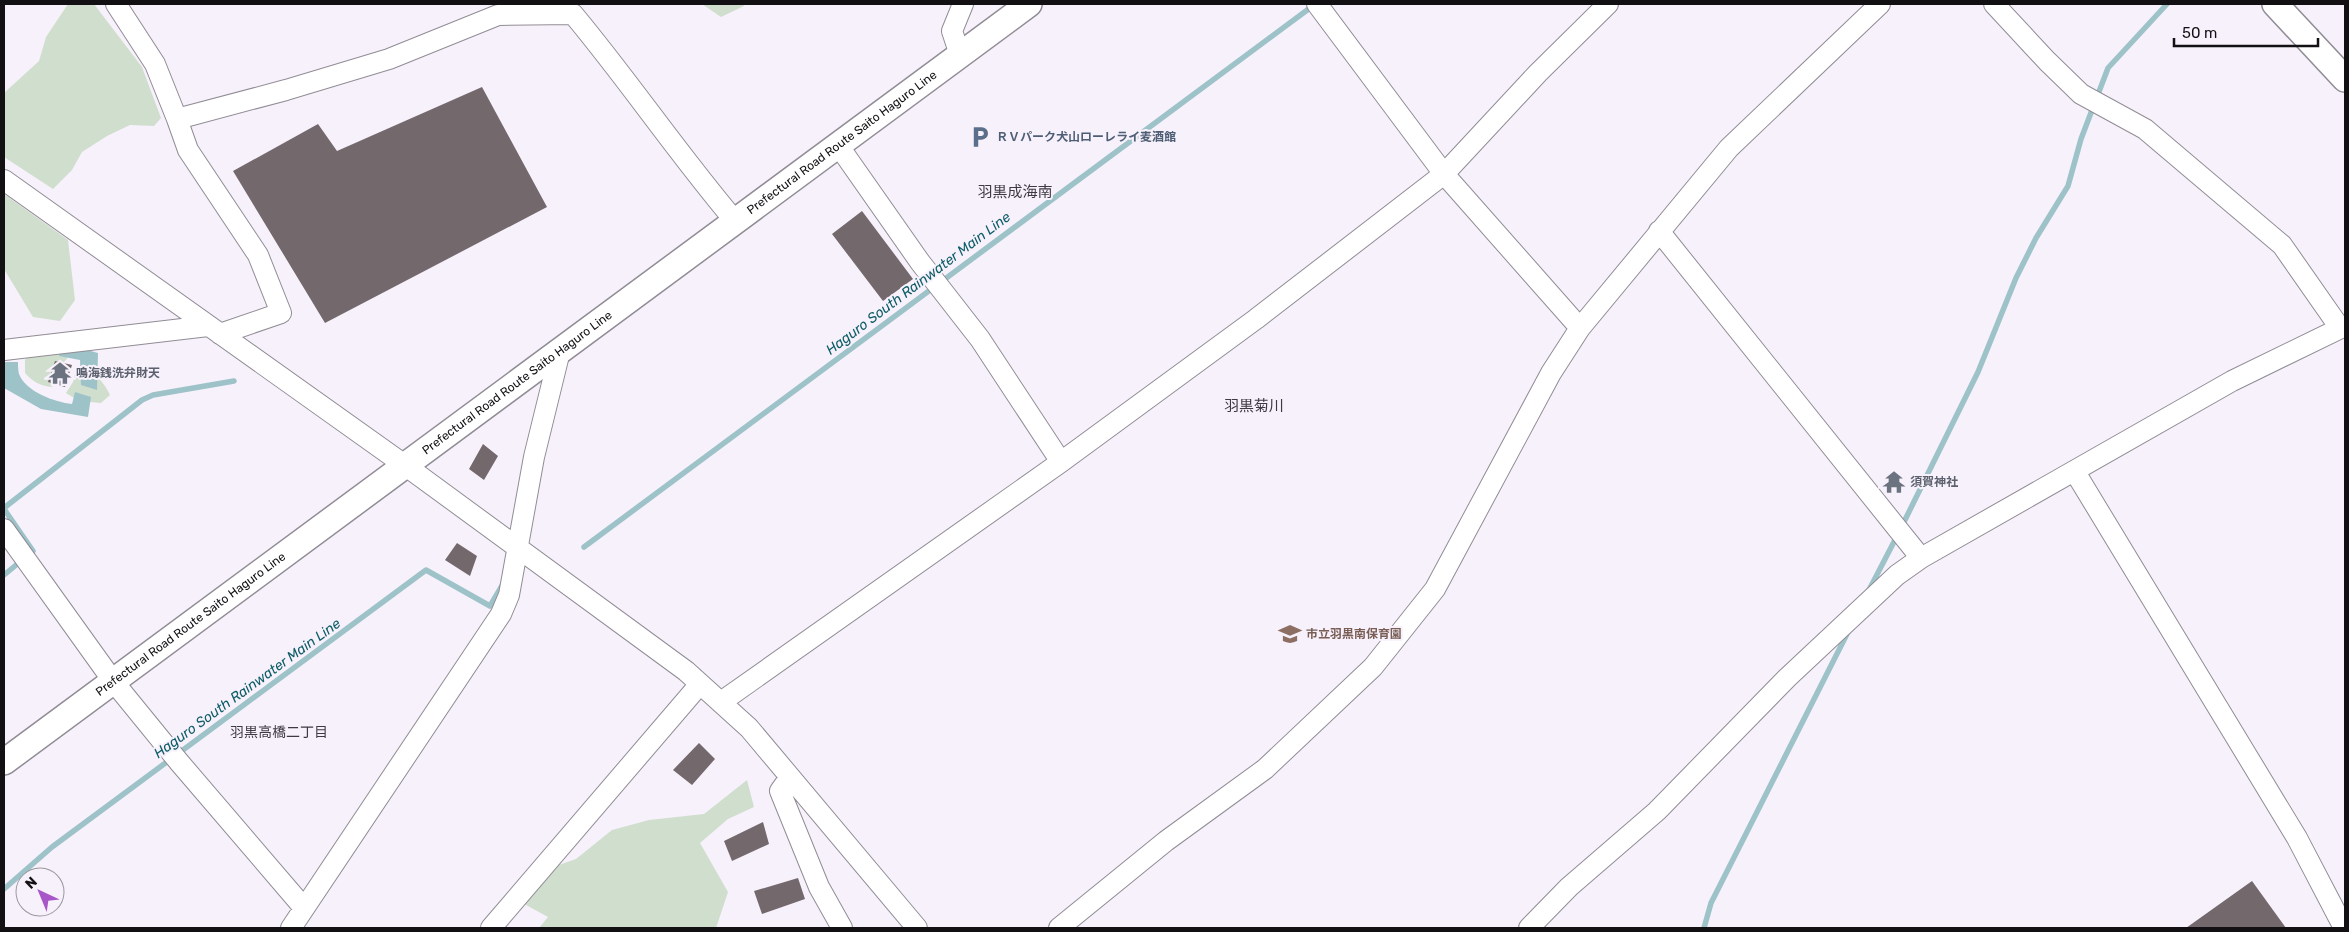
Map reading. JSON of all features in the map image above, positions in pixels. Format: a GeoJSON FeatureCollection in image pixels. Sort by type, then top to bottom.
{"type":"FeatureCollection","features":[{"type":"Feature","properties":{"kind":"main road","name":"Prefectural Road Route Saito Haguro Line"},"geometry":{"type":"LineString","coordinates":[[4,762],[1028,4]]}},
{"type":"Feature","properties":{"kind":"main road"},"geometry":{"type":"LineString","coordinates":[[2274,4],[2345,79]]}},
{"type":"Feature","properties":{"kind":"street"},"geometry":{"type":"LineString","coordinates":[[4,350],[214,330],[281,313],[258,256],[188,150],[155,64],[116,4]]}},
{"type":"Feature","properties":{"kind":"street"},"geometry":{"type":"LineString","coordinates":[[960,55],[952,31],[964,4]]}},
{"type":"Feature","properties":{"kind":"street"},"geometry":{"type":"LineString","coordinates":[[722,702],[1061,462],[1256,319],[1444,174],[1538,72],[1608,4]]}},
{"type":"Feature","properties":{"kind":"street"},"geometry":{"type":"LineString","coordinates":[[1059,928],[1166,841],[1265,769],[1374,667],[1435,589],[1551,373],[1580,328],[1659,230],[1729,148],[1880,4]]}},
{"type":"Feature","properties":{"kind":"street"},"geometry":{"type":"LineString","coordinates":[[1529,928],[1569,887],[1657,811],[1787,678],[1897,575],[1921,558],[2232,381],[2343,327],[2282,245],[2145,129],[2096,103],[2046,61],[1994,4]]}},
{"type":"Feature","properties":{"kind":"street"},"geometry":{"type":"LineString","coordinates":[[1318,5],[1444,174],[1580,328]]}},
{"type":"Feature","properties":{"kind":"street"},"geometry":{"type":"LineString","coordinates":[[177,119],[286,90],[389,59],[498,15],[573,14],[605,52],[693,172],[735,221]]}},
{"type":"Feature","properties":{"kind":"street"},"geometry":{"type":"LineString","coordinates":[[838,145],[937,285],[980,339],[1061,462]]}},
{"type":"Feature","properties":{"kind":"street"},"geometry":{"type":"LineString","coordinates":[[4,180],[406,466],[634,632],[722,702],[749,728],[918,928]]}},
{"type":"Feature","properties":{"kind":"street"},"geometry":{"type":"LineString","coordinates":[[1659,230],[1921,558]]}},
{"type":"Feature","properties":{"kind":"street"},"geometry":{"type":"LineString","coordinates":[[291,928],[501,614],[509,594],[519,549],[534,457],[560,351]]}},
{"type":"Feature","properties":{"kind":"street"},"geometry":{"type":"LineString","coordinates":[[2075,472],[2296,838],[2344,928]]}},
{"type":"Feature","properties":{"kind":"street"},"geometry":{"type":"LineString","coordinates":[[4,528],[113,681],[174,756],[304,908]]}},
{"type":"Feature","properties":{"kind":"street"},"geometry":{"type":"LineString","coordinates":[[490,928],[700,684]]}},
{"type":"Feature","properties":{"kind":"street"},"geometry":{"type":"LineString","coordinates":[[790,777],[780,791],[819,887],[842,928]]}},
{"type":"Feature","properties":{"kind":"green space"},"geometry":{"type":"Polygon","coordinates":[[[68,4],[94,4],[142,67],[161,118],[154,126],[130,125],[107,136],[82,152],[72,170],[53,189],[4,157],[4,93],[39,61],[46,37],[68,4]]]}},
{"type":"Feature","properties":{"kind":"green space"},"geometry":{"type":"Polygon","coordinates":[[[702,4],[743,4],[744,6],[721,17],[702,4]]]}},
{"type":"Feature","properties":{"kind":"green space"},"geometry":{"type":"Polygon","coordinates":[[[4,194],[68,240],[75,300],[60,321],[33,317],[4,269],[4,194]]]}},
{"type":"Feature","properties":{"kind":"green space"},"geometry":{"type":"Polygon","coordinates":[[[32,350],[71,354],[57,370],[52,387],[37,383],[25,373],[25,360],[32,350]]]}},
{"type":"Feature","properties":{"kind":"green space"},"geometry":{"type":"Polygon","coordinates":[[[89,363],[110,395],[101,403],[79,401],[66,393],[73,382],[76,369],[89,363]]]}},
{"type":"Feature","properties":{"kind":"green space"},"geometry":{"type":"Polygon","coordinates":[[[747,780],[754,807],[728,819],[700,843],[728,892],[716,928],[539,928],[548,917],[517,900],[533,874],[576,859],[612,830],[649,820],[704,814],[747,780]]]}},
{"type":"Feature","properties":{"kind":"water"},"geometry":{"type":"Polygon","coordinates":[[[62,343],[98,353],[97,390],[81,385],[80,360],[59,356],[62,343]]]}},
{"type":"Feature","properties":{"kind":"water"},"geometry":{"type":"Polygon","coordinates":[[[4,362],[18,362],[19,373],[23,380],[34,391],[42,395],[72,404],[75,392],[91,397],[88,417],[41,409],[4,388],[4,362]]]}},
{"type":"Feature","properties":{"kind":"building"},"geometry":{"type":"Polygon","coordinates":[[[482,87],[547,207],[325,323],[233,171],[318,124],[337,151],[482,87]]]}},
{"type":"Feature","properties":{"kind":"building"},"geometry":{"type":"Polygon","coordinates":[[[862,211],[913,279],[883,301],[832,234],[862,211]]]}},
{"type":"Feature","properties":{"kind":"building","name":"鳴海銭洗弁財天"},"geometry":{"type":"Polygon","coordinates":[[[55,361],[72,365],[65,387],[48,382],[55,361]]]}},
{"type":"Feature","properties":{"kind":"building"},"geometry":{"type":"Polygon","coordinates":[[[483,444],[498,456],[484,480],[469,469],[483,444]]]}},
{"type":"Feature","properties":{"kind":"building"},"geometry":{"type":"Polygon","coordinates":[[[457,543],[477,556],[470,576],[445,560],[457,543]]]}},
{"type":"Feature","properties":{"kind":"building"},"geometry":{"type":"Polygon","coordinates":[[[699,743],[715,759],[692,785],[673,770],[699,743]]]}},
{"type":"Feature","properties":{"kind":"building"},"geometry":{"type":"Polygon","coordinates":[[[763,822],[769,844],[732,861],[724,841],[763,822]]]}},
{"type":"Feature","properties":{"kind":"building"},"geometry":{"type":"Polygon","coordinates":[[[798,878],[805,899],[762,914],[754,891],[798,878]]]}},
{"type":"Feature","properties":{"kind":"building"},"geometry":{"type":"Polygon","coordinates":[[[2252,881],[2286,928],[2186,928],[2252,881]]]}},
{"type":"Feature","properties":{"kind":"waterway"},"geometry":{"type":"LineString","coordinates":[[1901,528],[1978,372],[2016,278],[2036,238],[2068,186],[2081,139],[2108,68],[2167,4]]}},
{"type":"Feature","properties":{"kind":"waterway","name":"Haguro South Rainwater Main Line"},"geometry":{"type":"LineString","coordinates":[[584,547],[1314,5]]}},
{"type":"Feature","properties":{"kind":"waterway"},"geometry":{"type":"LineString","coordinates":[[4,508],[142,400],[153,395],[234,381]]}},
{"type":"Feature","properties":{"kind":"waterway"},"geometry":{"type":"LineString","coordinates":[[4,509],[33,551],[4,575]]}},
{"type":"Feature","properties":{"kind":"waterway"},"geometry":{"type":"LineString","coordinates":[[1869,590],[1897,536]]}},
{"type":"Feature","properties":{"kind":"waterway","name":"Haguro South Rainwater Main Line"},"geometry":{"type":"LineString","coordinates":[[4,889],[52,847],[426,570],[490,606],[503,584]]}},
{"type":"Feature","properties":{"kind":"waterway"},"geometry":{"type":"LineString","coordinates":[[1704,928],[1711,903],[1848,632]]}},
{"type":"Feature","properties":{"kind":"place","name":"ＲＶパーク犬山ローレライ麦酒館"},"geometry":{"type":"Point","coordinates":[980,137]}},
{"type":"Feature","properties":{"kind":"place","name":"鳴海銭洗弁財天"},"geometry":{"type":"Point","coordinates":[60,373]}},
{"type":"Feature","properties":{"kind":"place","name":"須賀神社"},"geometry":{"type":"Point","coordinates":[1894,482]}},
{"type":"Feature","properties":{"kind":"place","name":"市立羽黒南保育園"},"geometry":{"type":"Point","coordinates":[1290,634]}},
{"type":"Feature","properties":{"kind":"district","name":"羽黒成海南"},"geometry":{"type":"Point","coordinates":[1015,192]}},
{"type":"Feature","properties":{"kind":"district","name":"羽黒菊川"},"geometry":{"type":"Point","coordinates":[1254,406]}},
{"type":"Feature","properties":{"kind":"district","name":"羽黒高橋二丁目"},"geometry":{"type":"Point","coordinates":[279,732]}}]}
